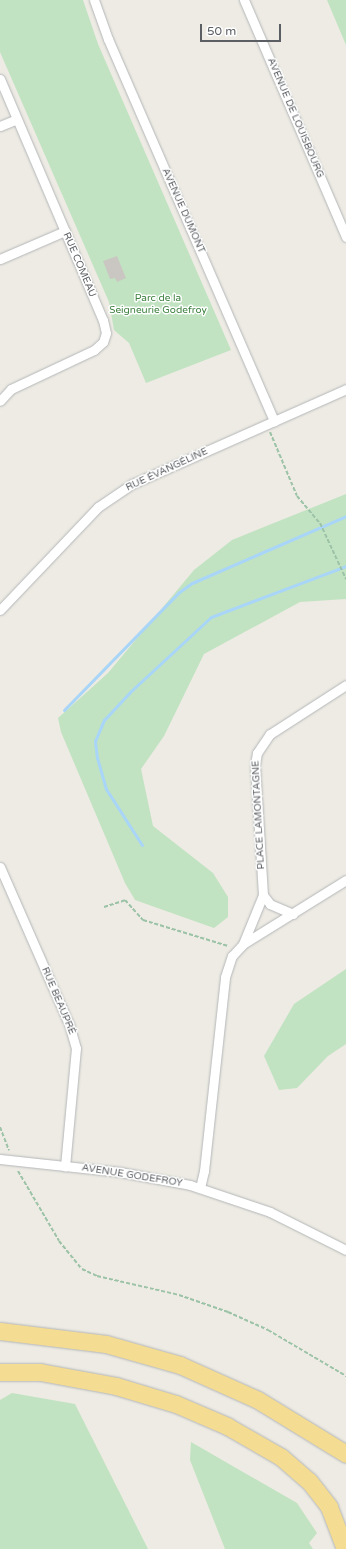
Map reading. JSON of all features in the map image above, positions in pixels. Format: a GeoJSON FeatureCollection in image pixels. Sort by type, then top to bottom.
{"type":"FeatureCollection","features":[{"type":"Feature","properties":{"kind":"highway"},"geometry":{"type":"LineString","coordinates":[[0,1331],[106,1344],[180,1365],[258,1400],[346,1454]]}},
{"type":"Feature","properties":{"kind":"highway"},"geometry":{"type":"LineString","coordinates":[[0,1372],[40,1372],[116,1386],[176,1404],[227,1426],[281,1457],[309,1481],[329,1507],[345,1549]]}},
{"type":"Feature","properties":{"kind":"street","name":"AVENUE DUMONT"},"geometry":{"type":"LineString","coordinates":[[94,0],[108,39],[271,422]]}},
{"type":"Feature","properties":{"kind":"street","name":"AVENUE DE LOUISBOURG"},"geometry":{"type":"LineString","coordinates":[[244,0],[346,237]]}},
{"type":"Feature","properties":{"kind":"street","name":"RUE COMEAU"},"geometry":{"type":"LineString","coordinates":[[0,79],[103,320],[106,333],[103,342],[94,350],[11,389],[0,401]]}},
{"type":"Feature","properties":{"kind":"street"},"geometry":{"type":"LineString","coordinates":[[0,126],[17,119]]}},
{"type":"Feature","properties":{"kind":"street"},"geometry":{"type":"LineString","coordinates":[[0,259],[65,231]]}},
{"type":"Feature","properties":{"kind":"street","name":"RUE ÉVANGÉLINE"},"geometry":{"type":"LineString","coordinates":[[0,610],[98,507],[132,484],[346,389]]}},
{"type":"Feature","properties":{"kind":"street","name":"PLACE LAMONTAGNE"},"geometry":{"type":"LineString","coordinates":[[243,944],[263,895],[255,765],[257,753],[270,734],[346,685]]}},
{"type":"Feature","properties":{"kind":"street","name":"RUE BEAUPRÉ"},"geometry":{"type":"LineString","coordinates":[[0,867],[69,1024],[76,1048],[65,1166]]}},
{"type":"Feature","properties":{"kind":"street","name":"PLACE LAMONTAGNE"},"geometry":{"type":"LineString","coordinates":[[200,1188],[204,1171],[225,977],[232,956],[243,944],[346,880]]}},
{"type":"Feature","properties":{"kind":"street"},"geometry":{"type":"LineString","coordinates":[[263,895],[270,904],[293,914]]}},
{"type":"Feature","properties":{"kind":"street","name":"AVENUE GODEFROY"},"geometry":{"type":"LineString","coordinates":[[0,1159],[141,1175],[200,1188],[279,1216],[346,1250]]}},
{"type":"Feature","properties":{"kind":"path"},"geometry":{"type":"LineString","coordinates":[[271,422],[297,496],[320,523],[346,579]]}},
{"type":"Feature","properties":{"kind":"path"},"geometry":{"type":"LineString","coordinates":[[104,907],[125,900],[143,920],[225,944]]}},
{"type":"Feature","properties":{"kind":"path"},"geometry":{"type":"LineString","coordinates":[[0,1127],[10,1152]]}},
{"type":"Feature","properties":{"kind":"path"},"geometry":{"type":"LineString","coordinates":[[17,1170],[56,1236],[73,1260],[85,1271],[170,1292],[228,1312],[273,1333],[346,1376]]}},
{"type":"Feature","properties":{"kind":"green space","name":"Parc de la Seigneurie Godefroy"},"geometry":{"type":"Polygon","coordinates":[[[0,0],[83,0],[98,44],[231,350],[146,383],[129,343],[114,330],[109,302],[0,52],[0,0]]]}},
{"type":"Feature","properties":{"kind":"green space"},"geometry":{"type":"Polygon","coordinates":[[[327,0],[346,0],[346,45],[327,0]]]}},
{"type":"Feature","properties":{"kind":"green space"},"geometry":{"type":"Polygon","coordinates":[[[346,494],[346,599],[300,602],[204,654],[164,736],[141,769],[153,826],[213,873],[228,897],[228,917],[214,928],[135,900],[125,883],[61,732],[58,718],[108,673],[194,570],[232,540],[346,494]]]}},
{"type":"Feature","properties":{"kind":"green space"},"geometry":{"type":"Polygon","coordinates":[[[346,969],[346,1044],[328,1056],[297,1088],[279,1090],[264,1056],[294,1004],[346,969]]]}},
{"type":"Feature","properties":{"kind":"green space"},"geometry":{"type":"Polygon","coordinates":[[[12,1393],[75,1404],[148,1549],[0,1549],[0,1400],[12,1393]]]}},
{"type":"Feature","properties":{"kind":"green space"},"geometry":{"type":"Polygon","coordinates":[[[191,1442],[297,1503],[317,1533],[309,1543],[313,1549],[225,1549],[190,1460],[191,1442]]]}},
{"type":"Feature","properties":{"kind":"building"},"geometry":{"type":"Polygon","coordinates":[[[117,256],[126,278],[117,282],[115,278],[110,279],[103,261],[117,256]]]}},
{"type":"Feature","properties":{"kind":"waterway"},"geometry":{"type":"LineString","coordinates":[[64,710],[178,593],[192,583],[346,516]]}},
{"type":"Feature","properties":{"kind":"waterway"},"geometry":{"type":"LineString","coordinates":[[142,845],[106,789],[97,758],[95,741],[104,720],[130,692],[211,617],[346,566]]}}]}
